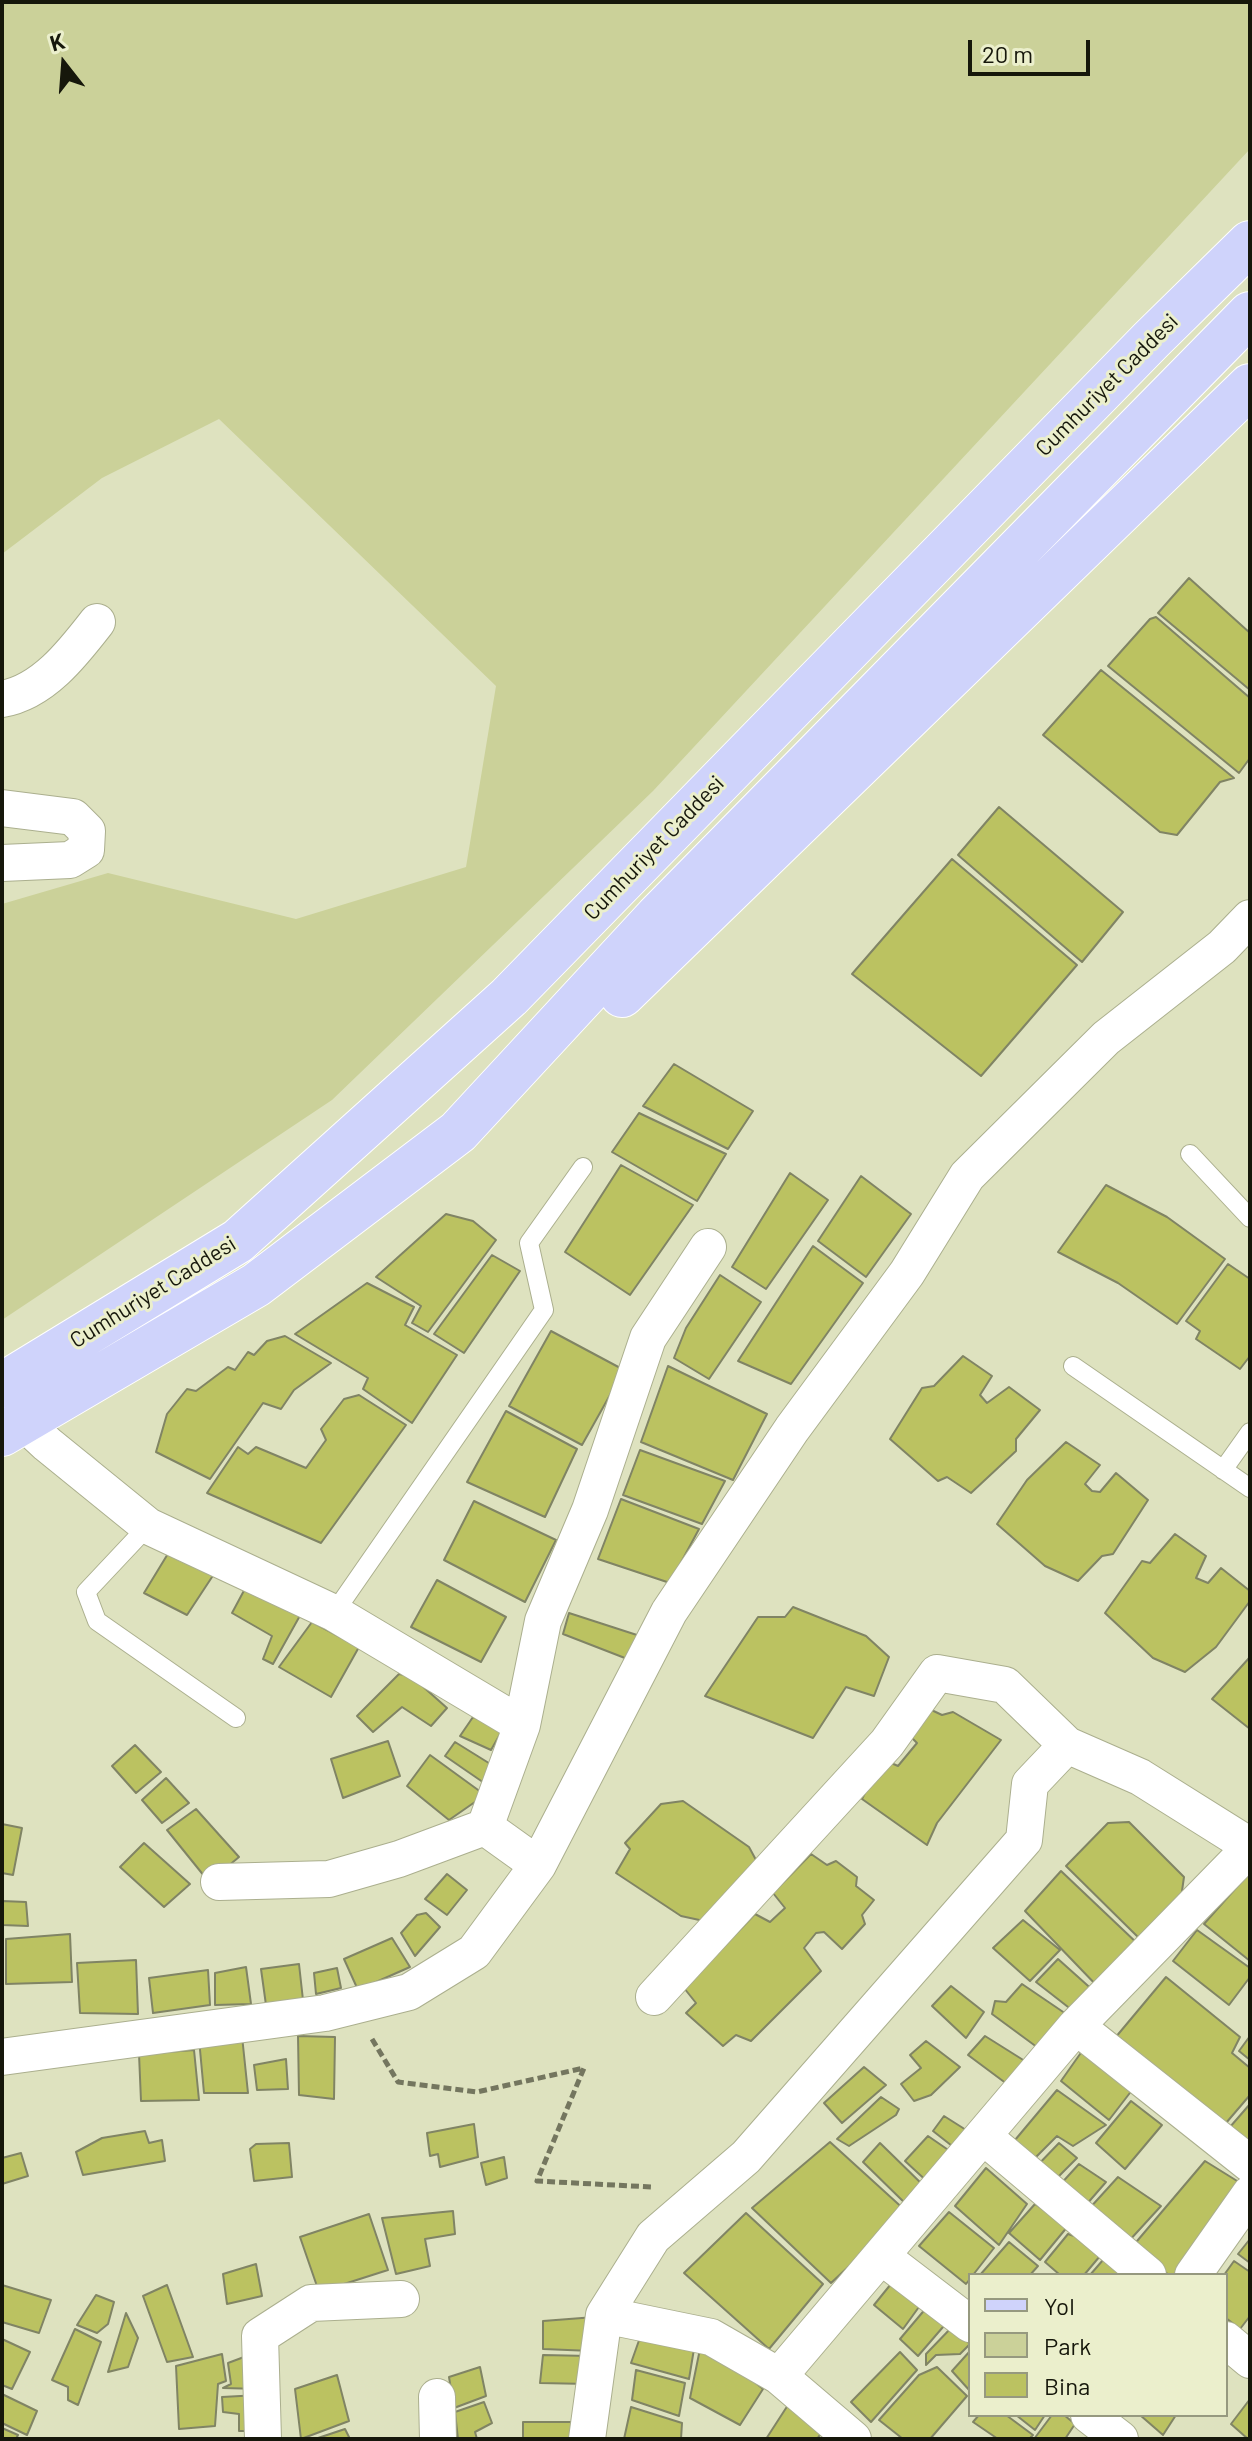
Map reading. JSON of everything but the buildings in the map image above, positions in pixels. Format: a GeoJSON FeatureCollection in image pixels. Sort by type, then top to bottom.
{"type":"FeatureCollection","features":[{"type":"Feature","properties":{"kind":"main road"},"geometry":{"type":"LineString","coordinates":[[1151,340],[1250,215]]}},
{"type":"Feature","properties":{"kind":"main road","name":"Cumhuriyet Caddesi"},"geometry":{"type":"LineString","coordinates":[[7,1411],[238,1241],[509,997],[1151,340],[1250,243]]}},
{"type":"Feature","properties":{"kind":"main road","name":"Cumhuriyet Caddesi"},"geometry":{"type":"LineString","coordinates":[[7,1411],[256,1285],[458,1132],[657,917],[1250,314]]}},
{"type":"Feature","properties":{"kind":"main road"},"geometry":{"type":"LineString","coordinates":[[458,1132],[556,1058],[1250,386]]}},
{"type":"Feature","properties":{"kind":"street"},"geometry":{"type":"LineString","coordinates":[[2,699],[27,690],[51,673],[97,622]]}},
{"type":"Feature","properties":{"kind":"street"},"geometry":{"type":"LineString","coordinates":[[2,808],[73,817],[87,831],[86,850],[70,860],[2,863]]}},
{"type":"Feature","properties":{"kind":"street"},"geometry":{"type":"LineString","coordinates":[[2,2057],[352,2007],[409,1992],[474,1952],[538,1865],[669,1612],[792,1429],[907,1273],[967,1176],[1106,1038],[1236,951],[1250,918]]}},
{"type":"Feature","properties":{"kind":"street"},"geometry":{"type":"LineString","coordinates":[[219,1882],[329,1879],[399,1859],[485,1827],[522,1725],[543,1621],[590,1510],[648,1338],[708,1247]]}},
{"type":"Feature","properties":{"kind":"street"},"geometry":{"type":"LineString","coordinates":[[7,1411],[148,1526],[334,1613],[522,1725]]}},
{"type":"Feature","properties":{"kind":"street"},"geometry":{"type":"LineString","coordinates":[[654,1997],[887,1743],[937,1673],[1005,1685],[1067,1745],[1140,1777],[1250,1847],[1076,2026],[779,2376]]}},
{"type":"Feature","properties":{"kind":"street"},"geometry":{"type":"LineString","coordinates":[[587,2439],[604,2315],[653,2237],[746,2157],[1024,1840],[1030,1784],[1067,1745]]}},
{"type":"Feature","properties":{"kind":"street"},"geometry":{"type":"LineString","coordinates":[[485,1827],[538,1865]]}},
{"type":"Feature","properties":{"kind":"street"},"geometry":{"type":"LineString","coordinates":[[1076,2026],[1250,2164]]}},
{"type":"Feature","properties":{"kind":"street"},"geometry":{"type":"LineString","coordinates":[[983,2136],[1146,2273]]}},
{"type":"Feature","properties":{"kind":"street"},"geometry":{"type":"LineString","coordinates":[[1194,2273],[1250,2194]]}},
{"type":"Feature","properties":{"kind":"street"},"geometry":{"type":"LineString","coordinates":[[881,2256],[968,2322]]}},
{"type":"Feature","properties":{"kind":"street"},"geometry":{"type":"LineString","coordinates":[[263,2439],[260,2336],[311,2303],[401,2299]]}},
{"type":"Feature","properties":{"kind":"street"},"geometry":{"type":"LineString","coordinates":[[604,2315],[711,2337],[779,2376],[853,2439]]}},
{"type":"Feature","properties":{"kind":"street"},"geometry":{"type":"LineString","coordinates":[[1228,2342],[1250,2360]]}},
{"type":"Feature","properties":{"kind":"street"},"geometry":{"type":"LineString","coordinates":[[437,2397],[438,2439]]}},
{"type":"Feature","properties":{"kind":"lane"},"geometry":{"type":"LineString","coordinates":[[1190,1154],[1250,1218]]}},
{"type":"Feature","properties":{"kind":"lane"},"geometry":{"type":"LineString","coordinates":[[334,1613],[544,1310],[529,1243],[583,1167]]}},
{"type":"Feature","properties":{"kind":"lane"},"geometry":{"type":"LineString","coordinates":[[1073,1366],[1250,1488]]}},
{"type":"Feature","properties":{"kind":"lane"},"geometry":{"type":"LineString","coordinates":[[1223,1470],[1250,1432]]}},
{"type":"Feature","properties":{"kind":"lane"},"geometry":{"type":"LineString","coordinates":[[148,1526],[86,1592],[97,1621],[236,1718]]}},
{"type":"Feature","properties":{"kind":"path"},"geometry":{"type":"LineString","coordinates":[[352,2007],[398,2082],[477,2092],[584,2068],[537,2181],[657,2188]]}},
{"type":"Feature","properties":{"kind":"green space"},"geometry":{"type":"Polygon","coordinates":[[[2,2],[1250,2],[1250,149],[653,791],[332,1100],[2,1320],[2,904],[108,873],[296,919],[466,867],[496,686],[219,419],[102,478],[2,554],[2,2]]]}}]}
